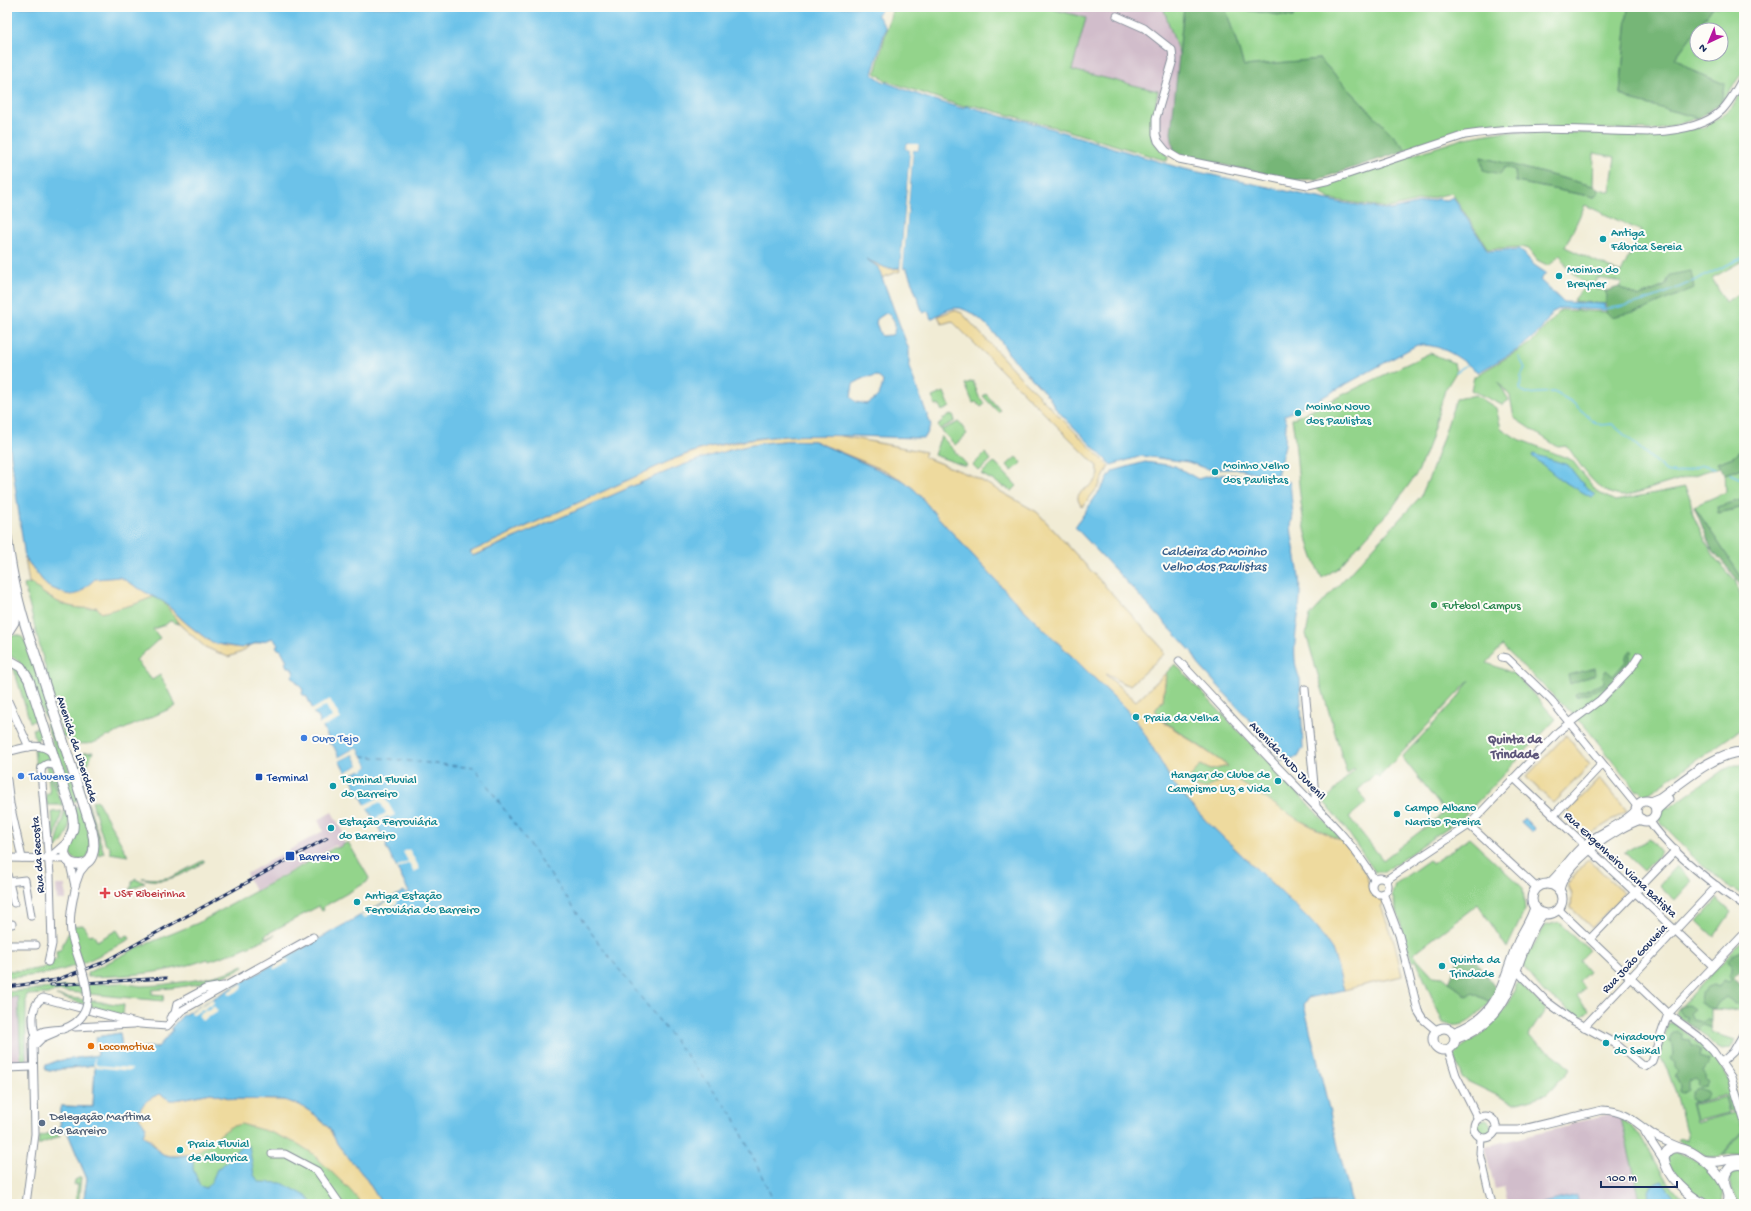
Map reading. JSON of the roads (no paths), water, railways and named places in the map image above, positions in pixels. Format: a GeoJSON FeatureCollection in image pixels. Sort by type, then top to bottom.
{"type":"FeatureCollection","features":[{"type":"Feature","properties":{"kind":"main road","name":"Avenida da Liberdade"},"geometry":{"type":"LineString","coordinates":[[7,537],[14,582],[25,630],[31,644],[92,831],[94,849],[92,857],[88,862]]}},
{"type":"Feature","properties":{"kind":"main road"},"geometry":{"type":"LineString","coordinates":[[7,581],[14,622],[7,633]]}},
{"type":"Feature","properties":{"kind":"main road"},"geometry":{"type":"LineString","coordinates":[[7,633],[18,632],[23,634],[31,644]]}},
{"type":"Feature","properties":{"kind":"main road","name":"Avenida da Liberdade"},"geometry":{"type":"LineString","coordinates":[[7,659],[18,664],[27,676],[59,771],[73,819],[72,832],[64,850],[68,861]]}},
{"type":"Feature","properties":{"kind":"main road"},"geometry":{"type":"LineString","coordinates":[[1559,890],[1566,874],[1600,834],[1632,816],[1642,802],[1650,802],[1660,798],[1722,756],[1736,752],[1744,752]]}},
{"type":"Feature","properties":{"kind":"main road"},"geometry":{"type":"LineString","coordinates":[[1454,1036],[1452,1047],[1448,1049],[1440,1049],[1434,1043],[1434,1035],[1445,1028],[1454,1036],[1469,1034],[1493,1016],[1504,1002],[1535,907],[1533,895],[1537,888],[1549,884],[1588,847],[1654,816],[1656,810],[1722,762],[1744,757]]}},
{"type":"Feature","properties":{"kind":"main road"},"geometry":{"type":"LineString","coordinates":[[1650,802],[1656,810]]}},
{"type":"Feature","properties":{"kind":"main road"},"geometry":{"type":"LineString","coordinates":[[1637,809],[1645,820]]}},
{"type":"Feature","properties":{"kind":"main road"},"geometry":{"type":"LineString","coordinates":[[68,861],[80,865],[88,862]]}},
{"type":"Feature","properties":{"kind":"main road"},"geometry":{"type":"LineString","coordinates":[[1535,907],[1543,913],[1551,913],[1558,909],[1562,898],[1559,890],[1549,884]]}},
{"type":"Feature","properties":{"kind":"main road"},"geometry":{"type":"LineString","coordinates":[[1515,970],[1526,941],[1543,913]]}},
{"type":"Feature","properties":{"kind":"main road"},"geometry":{"type":"LineString","coordinates":[[1704,1204],[1684,1190],[1674,1178],[1665,1163],[1665,1155],[1667,1150],[1675,1147],[1681,1148],[1702,1160],[1714,1171],[1727,1191]]}},
{"type":"Feature","properties":{"kind":"main road"},"geometry":{"type":"LineString","coordinates":[[1702,1160],[1714,1163],[1732,1158],[1744,1159]]}},
{"type":"Feature","properties":{"kind":"main road"},"geometry":{"type":"LineString","coordinates":[[1726,1204],[1729,1199],[1724,1180],[1727,1171],[1736,1165],[1744,1165]]}},
{"type":"Feature","properties":{"kind":"street"},"geometry":{"type":"LineString","coordinates":[[1117,16],[1144,28],[1172,50],[1173,60],[1156,118],[1156,134],[1158,141],[1166,151],[1179,159],[1308,185],[1330,180],[1465,135],[1487,131],[1547,128],[1671,132],[1699,124],[1715,116],[1729,102],[1744,76]]}},
{"type":"Feature","properties":{"kind":"street"},"geometry":{"type":"LineString","coordinates":[[1386,880],[1469,825],[1569,722],[1600,700],[1632,667],[1639,656]]}},
{"type":"Feature","properties":{"kind":"street"},"geometry":{"type":"LineString","coordinates":[[1502,657],[1507,658],[1551,700],[1637,809]]}},
{"type":"Feature","properties":{"kind":"street","name":"Avenida MUD Juvenil"},"geometry":{"type":"LineString","coordinates":[[1179,661],[1290,780],[1349,840],[1374,879]]}},
{"type":"Feature","properties":{"kind":"street"},"geometry":{"type":"LineString","coordinates":[[1305,689],[1316,806]]}},
{"type":"Feature","properties":{"kind":"street"},"geometry":{"type":"LineString","coordinates":[[7,700],[31,747]]}},
{"type":"Feature","properties":{"kind":"street"},"geometry":{"type":"LineString","coordinates":[[31,747],[42,739],[45,727]]}},
{"type":"Feature","properties":{"kind":"street"},"geometry":{"type":"LineString","coordinates":[[7,752],[31,747],[44,747],[53,754]]}},
{"type":"Feature","properties":{"kind":"street","name":"Rua da Recosta"},"geometry":{"type":"LineString","coordinates":[[48,962],[52,944],[49,858],[41,772],[44,766],[49,764],[54,765],[59,771]]}},
{"type":"Feature","properties":{"kind":"street"},"geometry":{"type":"LineString","coordinates":[[1554,815],[1602,764]]}},
{"type":"Feature","properties":{"kind":"street","name":"Rua Engenheiro Viana Batista"},"geometry":{"type":"LineString","coordinates":[[1514,778],[1713,966]]}},
{"type":"Feature","properties":{"kind":"street"},"geometry":{"type":"LineString","coordinates":[[8,780],[10,804],[22,858]]}},
{"type":"Feature","properties":{"kind":"street"},"geometry":{"type":"LineString","coordinates":[[1316,806],[1322,800]]}},
{"type":"Feature","properties":{"kind":"street"},"geometry":{"type":"LineString","coordinates":[[1645,820],[1717,886],[1744,906]]}},
{"type":"Feature","properties":{"kind":"street"},"geometry":{"type":"LineString","coordinates":[[1469,825],[1537,888]]}},
{"type":"Feature","properties":{"kind":"street"},"geometry":{"type":"LineString","coordinates":[[49,858],[67,842]]}},
{"type":"Feature","properties":{"kind":"street"},"geometry":{"type":"LineString","coordinates":[[1590,939],[1676,850]]}},
{"type":"Feature","properties":{"kind":"street"},"geometry":{"type":"LineString","coordinates":[[7,858],[62,858],[68,861]]}},
{"type":"Feature","properties":{"kind":"street","name":"Avenida da Liberdade"},"geometry":{"type":"LineString","coordinates":[[68,861],[75,888]]}},
{"type":"Feature","properties":{"kind":"street","name":"Avenida da Liberdade"},"geometry":{"type":"LineString","coordinates":[[37,1038],[45,1031],[63,1029],[79,1022],[84,1015],[88,998],[71,932],[71,910],[80,872],[88,862]]}},
{"type":"Feature","properties":{"kind":"street"},"geometry":{"type":"LineString","coordinates":[[14,903],[8,878],[25,880],[31,916]]}},
{"type":"Feature","properties":{"kind":"street"},"geometry":{"type":"LineString","coordinates":[[1382,878],[1386,880],[1388,887],[1383,893],[1378,894],[1373,891],[1371,886],[1374,879],[1382,878]]}},
{"type":"Feature","properties":{"kind":"street","name":"Rua João Gouveia"},"geometry":{"type":"LineString","coordinates":[[1584,1027],[1717,886]]}},
{"type":"Feature","properties":{"kind":"street"},"geometry":{"type":"LineString","coordinates":[[1383,893],[1399,935],[1418,1011],[1423,1019],[1437,1032]]}},
{"type":"Feature","properties":{"kind":"street"},"geometry":{"type":"LineString","coordinates":[[1558,909],[1668,1014],[1706,1043],[1722,1062],[1734,1085],[1744,1120]]}},
{"type":"Feature","properties":{"kind":"street"},"geometry":{"type":"LineString","coordinates":[[1515,970],[1546,1002],[1584,1027],[1616,1044],[1640,1065],[1645,1066],[1652,1061],[1668,1014],[1744,934]]}},
{"type":"Feature","properties":{"kind":"street"},"geometry":{"type":"LineString","coordinates":[[75,1027],[140,1024],[167,1026],[182,1011],[313,937]]}},
{"type":"Feature","properties":{"kind":"street"},"geometry":{"type":"LineString","coordinates":[[7,944],[36,945]]}},
{"type":"Feature","properties":{"kind":"street"},"geometry":{"type":"LineString","coordinates":[[26,1204],[35,1134],[33,1053],[37,1038],[33,1015],[38,1002],[43,998],[140,1024]]}},
{"type":"Feature","properties":{"kind":"street"},"geometry":{"type":"LineString","coordinates":[[1722,1062],[1732,1052],[1744,1033]]}},
{"type":"Feature","properties":{"kind":"street"},"geometry":{"type":"LineString","coordinates":[[1448,1049],[1456,1075],[1478,1119]]}},
{"type":"Feature","properties":{"kind":"street"},"geometry":{"type":"LineString","coordinates":[[7,1068],[33,1067]]}},
{"type":"Feature","properties":{"kind":"street"},"geometry":{"type":"LineString","coordinates":[[1495,1130],[1519,1130],[1602,1110],[1623,1113],[1658,1137],[1681,1148]]}},
{"type":"Feature","properties":{"kind":"street"},"geometry":{"type":"LineString","coordinates":[[1478,1119],[1489,1117],[1494,1123],[1495,1130],[1490,1137],[1481,1138]]}},
{"type":"Feature","properties":{"kind":"street"},"geometry":{"type":"LineString","coordinates":[[1478,1119],[1474,1127],[1475,1131],[1481,1138],[1480,1152],[1492,1204]]}},
{"type":"Feature","properties":{"kind":"street"},"geometry":{"type":"LineString","coordinates":[[1638,1124],[1653,1142],[1665,1163]]}},
{"type":"Feature","properties":{"kind":"street"},"geometry":{"type":"LineString","coordinates":[[272,1154],[285,1154],[318,1171],[340,1204]]}},
{"type":"Feature","properties":{"kind":"street"},"geometry":{"type":"LineString","coordinates":[[1727,1191],[1734,1204]]}},
{"type":"Feature","properties":{"kind":"water"},"geometry":{"type":"Polygon","coordinates":[[[7,7],[884,7],[877,14],[886,28],[872,74],[882,81],[927,98],[961,108],[968,106],[1008,118],[1026,121],[1180,168],[1337,202],[1391,210],[1437,199],[1447,200],[1453,197],[1488,251],[1520,249],[1534,265],[1546,273],[1540,280],[1563,302],[1604,304],[1605,310],[1561,308],[1553,312],[1540,331],[1519,349],[1479,372],[1455,355],[1437,347],[1417,345],[1314,402],[1302,406],[1284,416],[1287,422],[1285,445],[1277,475],[1255,473],[1240,469],[1208,469],[1188,462],[1142,456],[1111,465],[1055,408],[1050,398],[1008,353],[993,332],[978,318],[963,309],[956,308],[946,310],[931,319],[928,311],[923,313],[907,269],[903,268],[913,150],[918,150],[919,145],[907,144],[906,149],[910,150],[900,268],[886,268],[866,259],[878,267],[909,350],[909,367],[931,425],[926,436],[923,438],[816,435],[789,436],[736,441],[697,450],[662,464],[470,552],[473,556],[681,466],[733,449],[760,444],[787,441],[814,441],[904,481],[916,491],[935,514],[1012,598],[1125,708],[1140,726],[1174,785],[1206,821],[1306,916],[1317,928],[1333,952],[1344,990],[1308,998],[1304,1005],[1352,1204],[382,1204],[365,1177],[338,1145],[329,1128],[314,1114],[300,1105],[284,1100],[233,1099],[211,1093],[175,1100],[170,1100],[160,1094],[148,1100],[141,1108],[138,1116],[146,1127],[143,1135],[164,1155],[177,1156],[195,1154],[196,1158],[193,1161],[193,1169],[200,1186],[206,1188],[212,1181],[217,1169],[228,1161],[241,1146],[249,1146],[254,1175],[259,1182],[282,1183],[306,1196],[313,1204],[83,1204],[87,1179],[67,1131],[60,1131],[61,1106],[93,1107],[95,1067],[93,1065],[49,1071],[45,1069],[46,1065],[57,1061],[98,1055],[96,1037],[120,1033],[122,1048],[158,1047],[173,1030],[171,1028],[182,1016],[404,891],[406,894],[409,892],[386,847],[387,843],[359,793],[355,791],[356,786],[349,775],[368,767],[357,747],[339,757],[333,745],[328,743],[329,739],[321,724],[319,724],[320,721],[317,715],[313,713],[314,712],[307,697],[302,694],[303,690],[292,676],[294,673],[291,667],[287,667],[285,662],[287,661],[281,650],[276,646],[278,645],[273,638],[241,648],[212,643],[186,623],[164,602],[120,577],[95,579],[79,593],[72,595],[47,586],[25,558],[7,427],[7,7]],[[886,313],[877,319],[876,323],[881,336],[892,335],[895,329],[895,322],[892,317],[886,313]],[[877,376],[866,377],[853,384],[851,397],[856,402],[867,404],[874,400],[881,389],[883,381],[877,376]]]}},
{"type":"Feature","properties":{"kind":"water"},"geometry":{"type":"Polygon","coordinates":[[[1533,454],[1568,465],[1582,483],[1595,495],[1591,497],[1561,480],[1532,456],[1533,454]]]}},
{"type":"Feature","properties":{"kind":"water","name":"Caldeira do Moinho Velho dos Paulistas"},"geometry":{"type":"Polygon","coordinates":[[[1145,462],[1175,466],[1198,479],[1209,476],[1232,475],[1290,482],[1293,515],[1291,526],[1299,576],[1300,593],[1295,659],[1300,679],[1303,748],[1298,757],[1281,760],[1273,746],[1198,664],[1192,652],[1075,527],[1113,471],[1145,462]]]}},
{"type":"Feature","properties":{"kind":"water"},"geometry":{"type":"Polygon","coordinates":[[[353,754],[359,765],[346,772],[339,761],[353,754]]]}},
{"type":"Feature","properties":{"kind":"water"},"geometry":{"type":"Polygon","coordinates":[[[1524,818],[1535,829],[1532,832],[1521,822],[1524,818]]]}},
{"type":"Feature","properties":{"kind":"water"},"geometry":{"type":"Polygon","coordinates":[[[1662,1181],[1682,1204],[1650,1204],[1648,1192],[1652,1185],[1662,1181]]]}},
{"type":"Feature","properties":{"kind":"water"},"geometry":{"type":"Polygon","coordinates":[[[1576,1195],[1578,1204],[1539,1204],[1576,1195]]]}},
{"type":"Feature","properties":{"kind":"waterway"},"geometry":{"type":"LineString","coordinates":[[1588,308],[1606,309],[1626,306],[1646,300],[1668,292],[1744,257]]}},
{"type":"Feature","properties":{"kind":"waterway"},"geometry":{"type":"LineString","coordinates":[[1519,357],[1525,368],[1521,377],[1520,389],[1525,394],[1554,392],[1572,402],[1593,421],[1601,425],[1612,424],[1666,471],[1677,473],[1703,465],[1715,468]]}},
{"type":"Feature","properties":{"kind":"waterway"},"geometry":{"type":"LineString","coordinates":[[1456,372],[1468,364]]}},
{"type":"Feature","properties":{"kind":"waterway"},"geometry":{"type":"LineString","coordinates":[[1730,474],[1744,480]]}},
{"type":"Feature","properties":{"kind":"railway"},"geometry":{"type":"LineString","coordinates":[[7,987],[56,980],[102,963],[327,838]]}},
{"type":"Feature","properties":{"kind":"railway"},"geometry":{"type":"LineString","coordinates":[[51,985],[166,978]]}},
{"type":"Feature","properties":{"kind":"place","name":"Antiga Fábrica Sereia"},"geometry":{"type":"Point","coordinates":[1603,239]}},
{"type":"Feature","properties":{"kind":"place","name":"Moinho do Breyner"},"geometry":{"type":"Point","coordinates":[1559,276]}},
{"type":"Feature","properties":{"kind":"place","name":"Moinho Novo dos Paulistas"},"geometry":{"type":"Point","coordinates":[1298,413]}},
{"type":"Feature","properties":{"kind":"place","name":"Moinho Velho dos Paulistas"},"geometry":{"type":"Point","coordinates":[1215,472]}},
{"type":"Feature","properties":{"kind":"place","name":"Futebol Campus"},"geometry":{"type":"Point","coordinates":[1434,605]}},
{"type":"Feature","properties":{"kind":"place","name":"Praia da Velha"},"geometry":{"type":"Point","coordinates":[1136,717]}},
{"type":"Feature","properties":{"kind":"place","name":"Ouro Tejo"},"geometry":{"type":"Point","coordinates":[304,738]}},
{"type":"Feature","properties":{"kind":"place","name":"Tabuense"},"geometry":{"type":"Point","coordinates":[21,776]}},
{"type":"Feature","properties":{"kind":"place","name":"Terminal"},"geometry":{"type":"Point","coordinates":[259,777]}},
{"type":"Feature","properties":{"kind":"place","name":"Hangar do Clube de Campismo Luz e Vida"},"geometry":{"type":"Point","coordinates":[1278,781]}},
{"type":"Feature","properties":{"kind":"place","name":"Terminal Fluvial do Barreiro"},"geometry":{"type":"Point","coordinates":[333,786]}},
{"type":"Feature","properties":{"kind":"place","name":"Campo Albano Narciso Pereira"},"geometry":{"type":"Point","coordinates":[1397,814]}},
{"type":"Feature","properties":{"kind":"place","name":"Estação Ferroviária do Barreiro"},"geometry":{"type":"Point","coordinates":[331,828]}},
{"type":"Feature","properties":{"kind":"place","name":"Barreiro"},"geometry":{"type":"Point","coordinates":[290,856]}},
{"type":"Feature","properties":{"kind":"place","name":"USF Ribeirinha"},"geometry":{"type":"Point","coordinates":[105,893]}},
{"type":"Feature","properties":{"kind":"place","name":"Antiga Estação Ferroviária do Barreiro"},"geometry":{"type":"Point","coordinates":[357,902]}},
{"type":"Feature","properties":{"kind":"place","name":"Quinta da Trindade"},"geometry":{"type":"Point","coordinates":[1442,966]}},
{"type":"Feature","properties":{"kind":"place","name":"Miradouro do Seixal"},"geometry":{"type":"Point","coordinates":[1606,1043]}},
{"type":"Feature","properties":{"kind":"place","name":"Locomotiva"},"geometry":{"type":"Point","coordinates":[91,1046]}},
{"type":"Feature","properties":{"kind":"place","name":"Delegação Marítima do Barreiro"},"geometry":{"type":"Point","coordinates":[42,1123]}},
{"type":"Feature","properties":{"kind":"place","name":"Praia Fluvial de Alburrica"},"geometry":{"type":"Point","coordinates":[180,1150]}},
{"type":"Feature","properties":{"kind":"district","name":"Quinta da Trindade"},"geometry":{"type":"Point","coordinates":[1515,746]}}]}
